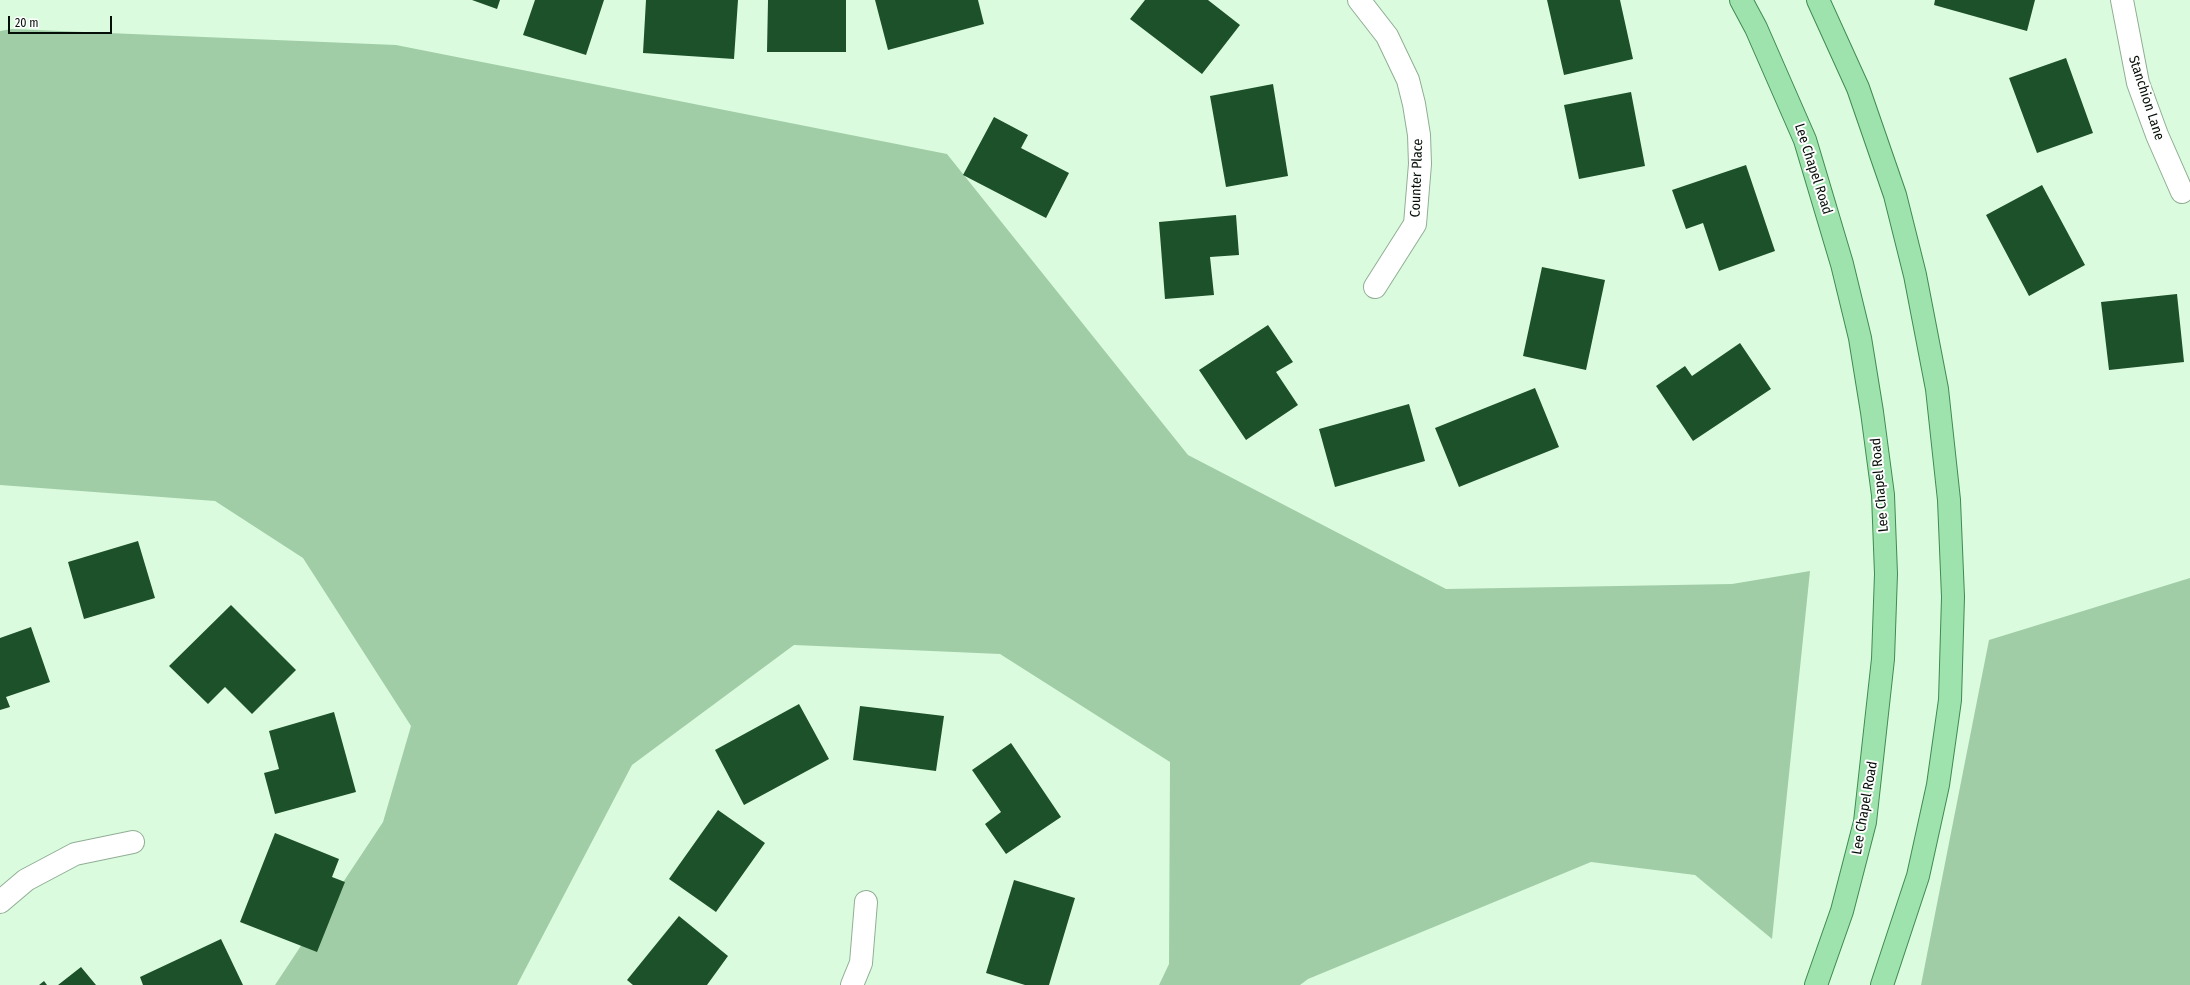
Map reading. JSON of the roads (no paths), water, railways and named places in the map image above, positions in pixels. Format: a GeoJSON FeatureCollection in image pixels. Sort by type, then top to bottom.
{"type":"FeatureCollection","features":[{"type":"Feature","properties":{"kind":"main road","name":"Lee Chapel Road"},"geometry":{"type":"LineString","coordinates":[[1740,0],[1756,28],[1805,140],[1842,264],[1864,360],[1883,495],[1886,574],[1884,659],[1865,822],[1842,911],[1816,985]]}},
{"type":"Feature","properties":{"kind":"main road"},"geometry":{"type":"LineString","coordinates":[[1818,0],[1858,88],[1895,195],[1915,275],[1937,389],[1949,500],[1953,597],[1950,700],[1938,785],[1918,876],[1882,985]]}},
{"type":"Feature","properties":{"kind":"street","name":"Counter Place"},"geometry":{"type":"LineString","coordinates":[[1360,0],[1386,36],[1408,80],[1419,135],[1420,164],[1415,224],[1375,287]]}},
{"type":"Feature","properties":{"kind":"street","name":"Stanchion Lane"},"geometry":{"type":"LineString","coordinates":[[2122,0],[2138,83],[2157,135],[2182,192]]}},
{"type":"Feature","properties":{"kind":"street"},"geometry":{"type":"LineString","coordinates":[[0,902],[26,880],[75,854],[133,842]]}},
{"type":"Feature","properties":{"kind":"street"},"geometry":{"type":"LineString","coordinates":[[852,985],[861,963],[866,902]]}}]}
